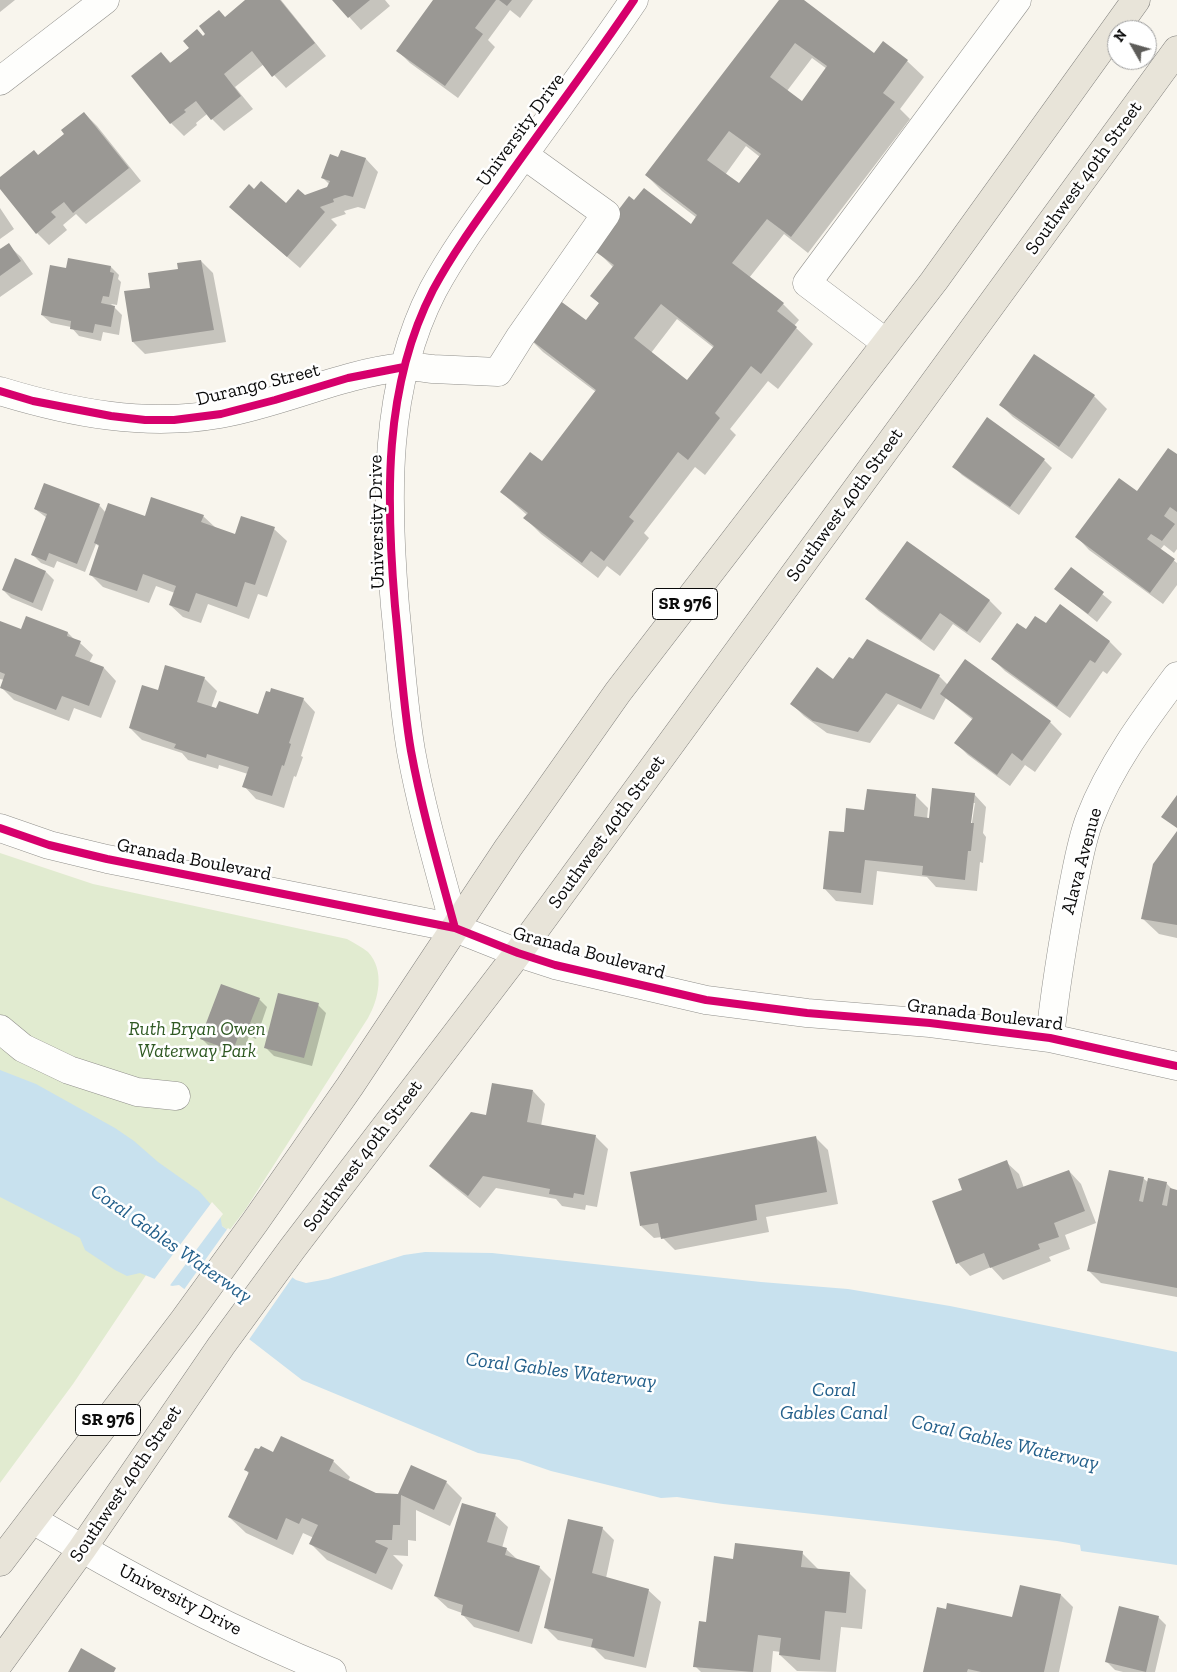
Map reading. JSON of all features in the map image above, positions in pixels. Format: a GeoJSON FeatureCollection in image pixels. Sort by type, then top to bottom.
{"type":"FeatureCollection","features":[{"type":"Feature","properties":{"kind":"main road","name":"SR 976"},"geometry":{"type":"LineString","coordinates":[[0,1562],[184,1320],[255,1222],[350,1086],[508,848],[618,692],[934,281],[1136,0]]}},
{"type":"Feature","properties":{"kind":"main road","name":"Southwest 40th Street"},"geometry":{"type":"LineString","coordinates":[[0,1662],[82,1549],[221,1346],[292,1249],[518,953],[1177,50]]}},
{"type":"Feature","properties":{"kind":"street"},"geometry":{"type":"LineString","coordinates":[[0,81],[105,0]]}},
{"type":"Feature","properties":{"kind":"street","name":"University Drive"},"geometry":{"type":"LineString","coordinates":[[455,928],[432,843],[411,751],[397,624],[390,527],[389,474],[397,402],[404,367],[417,327],[433,291],[460,244],[634,0]]}},
{"type":"Feature","properties":{"kind":"street"},"geometry":{"type":"LineString","coordinates":[[886,342],[807,283],[1017,0]]}},
{"type":"Feature","properties":{"kind":"street","name":"Durango Street"},"geometry":{"type":"LineString","coordinates":[[0,391],[34,401],[110,416],[145,420],[174,420],[221,414],[348,378],[404,367],[498,372],[520,337],[606,214],[524,155]]}},
{"type":"Feature","properties":{"kind":"street","name":"Alava Avenue"},"geometry":{"type":"LineString","coordinates":[[1050,1038],[1055,989],[1076,869],[1089,819],[1108,777],[1136,732],[1177,676]]}},
{"type":"Feature","properties":{"kind":"street","name":"Granada Boulevard"},"geometry":{"type":"LineString","coordinates":[[0,828],[49,845],[107,859],[455,928],[518,953],[555,965],[706,1000],[807,1013],[930,1023],[1050,1038],[1177,1066]]}},
{"type":"Feature","properties":{"kind":"street"},"geometry":{"type":"LineString","coordinates":[[0,1010],[0,1027],[23,1048],[68,1070],[137,1092],[176,1096]]}},
{"type":"Feature","properties":{"kind":"street","name":"University Drive"},"geometry":{"type":"LineString","coordinates":[[32,1520],[173,1599],[271,1647],[332,1672]]}},
{"type":"Feature","properties":{"kind":"green space","name":"Ruth Bryan Owen Waterway Park"},"geometry":{"type":"Polygon","coordinates":[[[0,853],[93,884],[347,939],[366,950],[373,959],[377,967],[378,985],[375,1002],[368,1018],[245,1210],[229,1231],[222,1226],[199,1196],[73,1384],[0,1483],[0,853]]]}},
{"type":"Feature","properties":{"kind":"water","name":"Coral Gables Canal"},"geometry":{"type":"Polygon","coordinates":[[[0,1070],[36,1084],[115,1128],[134,1141],[158,1162],[199,1191],[220,1215],[222,1226],[296,1280],[306,1283],[328,1279],[404,1255],[425,1252],[492,1253],[761,1282],[848,1289],[950,1306],[1177,1352],[1177,1565],[1081,1551],[1080,1545],[1057,1541],[723,1504],[677,1497],[661,1498],[551,1471],[519,1460],[478,1453],[302,1380],[179,1285],[172,1286],[140,1273],[127,1276],[85,1250],[80,1238],[0,1197],[0,1070]]]}},
{"type":"Feature","properties":{"kind":"pier"},"geometry":{"type":"Polygon","coordinates":[[[212,1202],[223,1214],[168,1288],[153,1281],[212,1202]]]}},
{"type":"Feature","properties":{"kind":"pier"},"geometry":{"type":"Polygon","coordinates":[[[228,1228],[294,1275],[248,1341],[183,1291],[228,1228]]]}},
{"type":"Feature","properties":{"kind":"building"},"geometry":{"type":"Polygon","coordinates":[[[245,0],[280,0],[315,43],[272,77],[252,51],[224,74],[241,96],[211,120],[196,101],[184,110],[186,112],[170,124],[131,76],[161,52],[170,63],[189,48],[183,41],[197,29],[203,36],[205,34],[199,26],[219,10],[225,17],[245,0]]]}},
{"type":"Feature","properties":{"kind":"building"},"geometry":{"type":"Polygon","coordinates":[[[332,0],[370,0],[348,18],[332,0]]]}},
{"type":"Feature","properties":{"kind":"building"},"geometry":{"type":"Polygon","coordinates":[[[433,0],[496,0],[475,28],[483,34],[445,86],[396,51],[433,0]]]}},
{"type":"Feature","properties":{"kind":"building"},"geometry":{"type":"Polygon","coordinates":[[[499,0],[512,0],[507,6],[499,0]]]}},
{"type":"Feature","properties":{"kind":"building"},"geometry":{"type":"Polygon","coordinates":[[[779,0],[804,0],[874,53],[883,41],[908,60],[883,93],[895,102],[791,237],[767,219],[732,263],[784,303],[777,311],[797,327],[761,374],[751,366],[715,413],[720,418],[688,460],[678,452],[629,517],[634,521],[604,561],[591,551],[582,563],[523,518],[528,513],[500,492],[530,452],[542,461],[596,390],[526,336],[555,297],[586,320],[599,303],[590,296],[614,265],[596,252],[597,238],[629,196],[634,200],[644,188],[691,224],[697,215],[645,175],[779,0]],[[795,43],[770,77],[802,101],[827,66],[795,43]],[[729,131],[707,160],[739,183],[761,154],[729,131]],[[661,304],[634,338],[687,380],[714,346],[661,304]]]}},
{"type":"Feature","properties":{"kind":"building"},"geometry":{"type":"Polygon","coordinates":[[[84,112],[129,168],[73,213],[64,202],[51,212],[56,217],[36,234],[0,189],[0,177],[34,150],[38,155],[64,134],[61,130],[84,112]]]}},
{"type":"Feature","properties":{"kind":"building"},"geometry":{"type":"Polygon","coordinates":[[[341,150],[366,158],[353,197],[345,195],[333,199],[334,202],[320,207],[325,212],[287,257],[229,207],[249,184],[254,189],[261,181],[286,203],[298,189],[305,195],[327,187],[330,181],[321,178],[330,154],[338,157],[341,150]]]}},
{"type":"Feature","properties":{"kind":"building"},"geometry":{"type":"Polygon","coordinates":[[[9,243],[21,261],[0,276],[0,249],[9,243]]]}},
{"type":"Feature","properties":{"kind":"building"},"geometry":{"type":"Polygon","coordinates":[[[68,258],[111,266],[110,272],[114,273],[109,297],[103,296],[101,303],[115,306],[111,327],[95,324],[93,333],[70,329],[71,321],[41,315],[50,265],[66,268],[68,258]]]}},
{"type":"Feature","properties":{"kind":"building"},"geometry":{"type":"Polygon","coordinates":[[[201,260],[214,330],[132,342],[124,291],[150,288],[148,273],[178,269],[177,263],[201,260]]]}},
{"type":"Feature","properties":{"kind":"building"},"geometry":{"type":"Polygon","coordinates":[[[1034,354],[1095,395],[1059,447],[999,405],[1034,354]]]}},
{"type":"Feature","properties":{"kind":"building"},"geometry":{"type":"Polygon","coordinates":[[[987,417],[1045,459],[1010,507],[952,467],[987,417]]]}},
{"type":"Feature","properties":{"kind":"building"},"geometry":{"type":"Polygon","coordinates":[[[1168,448],[1177,454],[1177,512],[1170,507],[1164,516],[1175,524],[1162,541],[1151,534],[1147,539],[1175,559],[1150,593],[1075,537],[1119,478],[1137,491],[1168,448]]]}},
{"type":"Feature","properties":{"kind":"building"},"geometry":{"type":"Polygon","coordinates":[[[44,483],[100,504],[77,564],[49,553],[46,561],[31,555],[47,514],[34,509],[44,483]]]}},
{"type":"Feature","properties":{"kind":"building"},"geometry":{"type":"Polygon","coordinates":[[[151,497],[204,515],[201,522],[235,534],[241,516],[275,527],[255,585],[245,582],[237,607],[196,593],[189,612],[169,605],[176,586],[143,574],[137,591],[89,575],[99,545],[94,543],[108,503],[145,516],[151,497]]]}},
{"type":"Feature","properties":{"kind":"building"},"geometry":{"type":"Polygon","coordinates":[[[907,541],[990,600],[967,632],[940,613],[921,640],[865,599],[907,541]]]}},
{"type":"Feature","properties":{"kind":"building"},"geometry":{"type":"Polygon","coordinates":[[[15,558],[46,571],[33,603],[2,590],[15,558]]]}},
{"type":"Feature","properties":{"kind":"building"},"geometry":{"type":"Polygon","coordinates":[[[1071,567],[1104,592],[1088,614],[1054,589],[1071,567]]]}},
{"type":"Feature","properties":{"kind":"building"},"geometry":{"type":"Polygon","coordinates":[[[1060,604],[1110,641],[1095,663],[1090,660],[1057,707],[991,659],[1017,623],[1026,629],[1035,616],[1046,623],[1060,604]]]}},
{"type":"Feature","properties":{"kind":"building"},"geometry":{"type":"Polygon","coordinates":[[[26,616],[68,632],[67,636],[81,641],[75,656],[104,667],[89,706],[62,696],[56,710],[0,688],[5,674],[0,672],[0,621],[21,629],[26,616]]]}},
{"type":"Feature","properties":{"kind":"building"},"geometry":{"type":"Polygon","coordinates":[[[867,639],[940,675],[921,709],[886,693],[858,732],[813,721],[790,704],[817,667],[833,679],[849,657],[853,659],[867,639]]]}},
{"type":"Feature","properties":{"kind":"building"},"geometry":{"type":"Polygon","coordinates":[[[965,659],[1051,721],[1022,761],[1012,753],[997,775],[954,743],[973,718],[940,694],[965,659]]]}},
{"type":"Feature","properties":{"kind":"building"},"geometry":{"type":"Polygon","coordinates":[[[165,665],[205,677],[197,702],[216,708],[219,701],[258,714],[266,691],[270,692],[271,688],[304,698],[289,743],[291,744],[284,766],[282,765],[272,796],[242,787],[249,767],[207,754],[206,758],[174,748],[176,744],[129,728],[142,685],[158,690],[165,665]]]}},
{"type":"Feature","properties":{"kind":"building"},"geometry":{"type":"Polygon","coordinates":[[[932,788],[975,793],[971,823],[974,823],[971,851],[968,851],[965,880],[922,875],[923,866],[865,860],[861,893],[823,889],[829,831],[844,832],[846,808],[864,810],[867,789],[916,794],[914,816],[929,818],[932,788]]]}},
{"type":"Feature","properties":{"kind":"building"},"geometry":{"type":"Polygon","coordinates":[[[1177,795],[1177,828],[1161,817],[1177,795]]]}},
{"type":"Feature","properties":{"kind":"building"},"geometry":{"type":"Polygon","coordinates":[[[1177,831],[1177,925],[1141,919],[1153,864],[1177,831]]]}},
{"type":"Feature","properties":{"kind":"building"},"geometry":{"type":"Polygon","coordinates":[[[221,984],[260,998],[247,1031],[241,1029],[235,1045],[224,1041],[222,1047],[200,1039],[221,984]]]}},
{"type":"Feature","properties":{"kind":"building"},"geometry":{"type":"Polygon","coordinates":[[[278,993],[319,1003],[304,1058],[264,1048],[278,993]]]}},
{"type":"Feature","properties":{"kind":"building"},"geometry":{"type":"Polygon","coordinates":[[[492,1083],[533,1090],[527,1122],[596,1135],[584,1195],[574,1193],[573,1198],[549,1194],[550,1189],[483,1176],[468,1196],[429,1166],[471,1112],[486,1115],[492,1083]]]}},
{"type":"Feature","properties":{"kind":"building"},"geometry":{"type":"Polygon","coordinates":[[[816,1136],[827,1192],[755,1205],[757,1220],[661,1239],[658,1223],[640,1226],[630,1172],[816,1136]]]}},
{"type":"Feature","properties":{"kind":"building"},"geometry":{"type":"Polygon","coordinates":[[[1007,1160],[1017,1189],[1069,1170],[1085,1211],[1054,1223],[1059,1237],[1038,1244],[1040,1249],[990,1268],[984,1253],[956,1264],[932,1201],[962,1190],[958,1179],[1007,1160]]]}},
{"type":"Feature","properties":{"kind":"building"},"geometry":{"type":"Polygon","coordinates":[[[1109,1170],[1144,1177],[1139,1201],[1143,1202],[1148,1178],[1167,1182],[1162,1205],[1167,1206],[1170,1188],[1177,1190],[1177,1288],[1087,1271],[1109,1170]]]}},
{"type":"Feature","properties":{"kind":"building"},"geometry":{"type":"Polygon","coordinates":[[[281,1436],[334,1460],[329,1471],[376,1493],[398,1494],[411,1465],[447,1481],[434,1510],[401,1495],[400,1525],[393,1525],[392,1540],[376,1540],[375,1542],[388,1548],[376,1574],[309,1544],[318,1525],[302,1518],[299,1524],[286,1518],[277,1540],[228,1517],[249,1472],[244,1470],[255,1448],[259,1449],[261,1446],[273,1452],[281,1436]]]}},
{"type":"Feature","properties":{"kind":"building"},"geometry":{"type":"Polygon","coordinates":[[[462,1503],[496,1513],[487,1542],[507,1548],[505,1555],[540,1566],[519,1632],[461,1615],[463,1605],[434,1596],[462,1503]]]}},
{"type":"Feature","properties":{"kind":"building"},"geometry":{"type":"Polygon","coordinates":[[[568,1519],[603,1527],[592,1573],[649,1589],[634,1657],[591,1647],[593,1639],[544,1628],[568,1519]]]}},
{"type":"Feature","properties":{"kind":"building"},"geometry":{"type":"Polygon","coordinates":[[[735,1543],[803,1551],[801,1567],[850,1572],[846,1613],[825,1611],[820,1660],[779,1655],[781,1638],[758,1635],[753,1672],[693,1667],[699,1621],[706,1622],[714,1556],[733,1559],[735,1543]]]}},
{"type":"Feature","properties":{"kind":"building"},"geometry":{"type":"Polygon","coordinates":[[[1020,1585],[1061,1594],[1044,1672],[981,1672],[968,1669],[967,1672],[923,1672],[937,1607],[946,1609],[947,1603],[1012,1617],[1020,1585]]]}},
{"type":"Feature","properties":{"kind":"building"},"geometry":{"type":"Polygon","coordinates":[[[1119,1606],[1159,1616],[1146,1672],[1105,1662],[1119,1606]]]}},
{"type":"Feature","properties":{"kind":"building"},"geometry":{"type":"Polygon","coordinates":[[[81,1648],[116,1668],[114,1672],[68,1672],[81,1648]]]}},
{"type":"Feature","properties":{"kind":"cycle path"},"geometry":{"type":"LineString","coordinates":[[455,928],[420,796],[408,733],[404,697],[395,606],[390,526],[392,445],[397,405],[405,365],[417,327],[441,276],[458,248],[634,0]]}},
{"type":"Feature","properties":{"kind":"cycle path"},"geometry":{"type":"LineString","coordinates":[[0,391],[33,401],[111,416],[145,420],[174,420],[221,414],[348,378],[404,367]]}},
{"type":"Feature","properties":{"kind":"cycle path"},"geometry":{"type":"LineString","coordinates":[[0,828],[49,845],[107,859],[455,928],[518,953],[555,965],[706,1000],[807,1013],[930,1023],[1050,1038],[1177,1066]]}},
{"type":"Feature","properties":{"kind":"water label","name":"Coral Gables Waterway"},"geometry":{"type":"Point","coordinates":[171,1244]}},
{"type":"Feature","properties":{"kind":"water label","name":"Coral Gables Waterway"},"geometry":{"type":"Point","coordinates":[561,1371]}},
{"type":"Feature","properties":{"kind":"water label","name":"Coral Gables Waterway"},"geometry":{"type":"Point","coordinates":[1005,1443]}}]}
